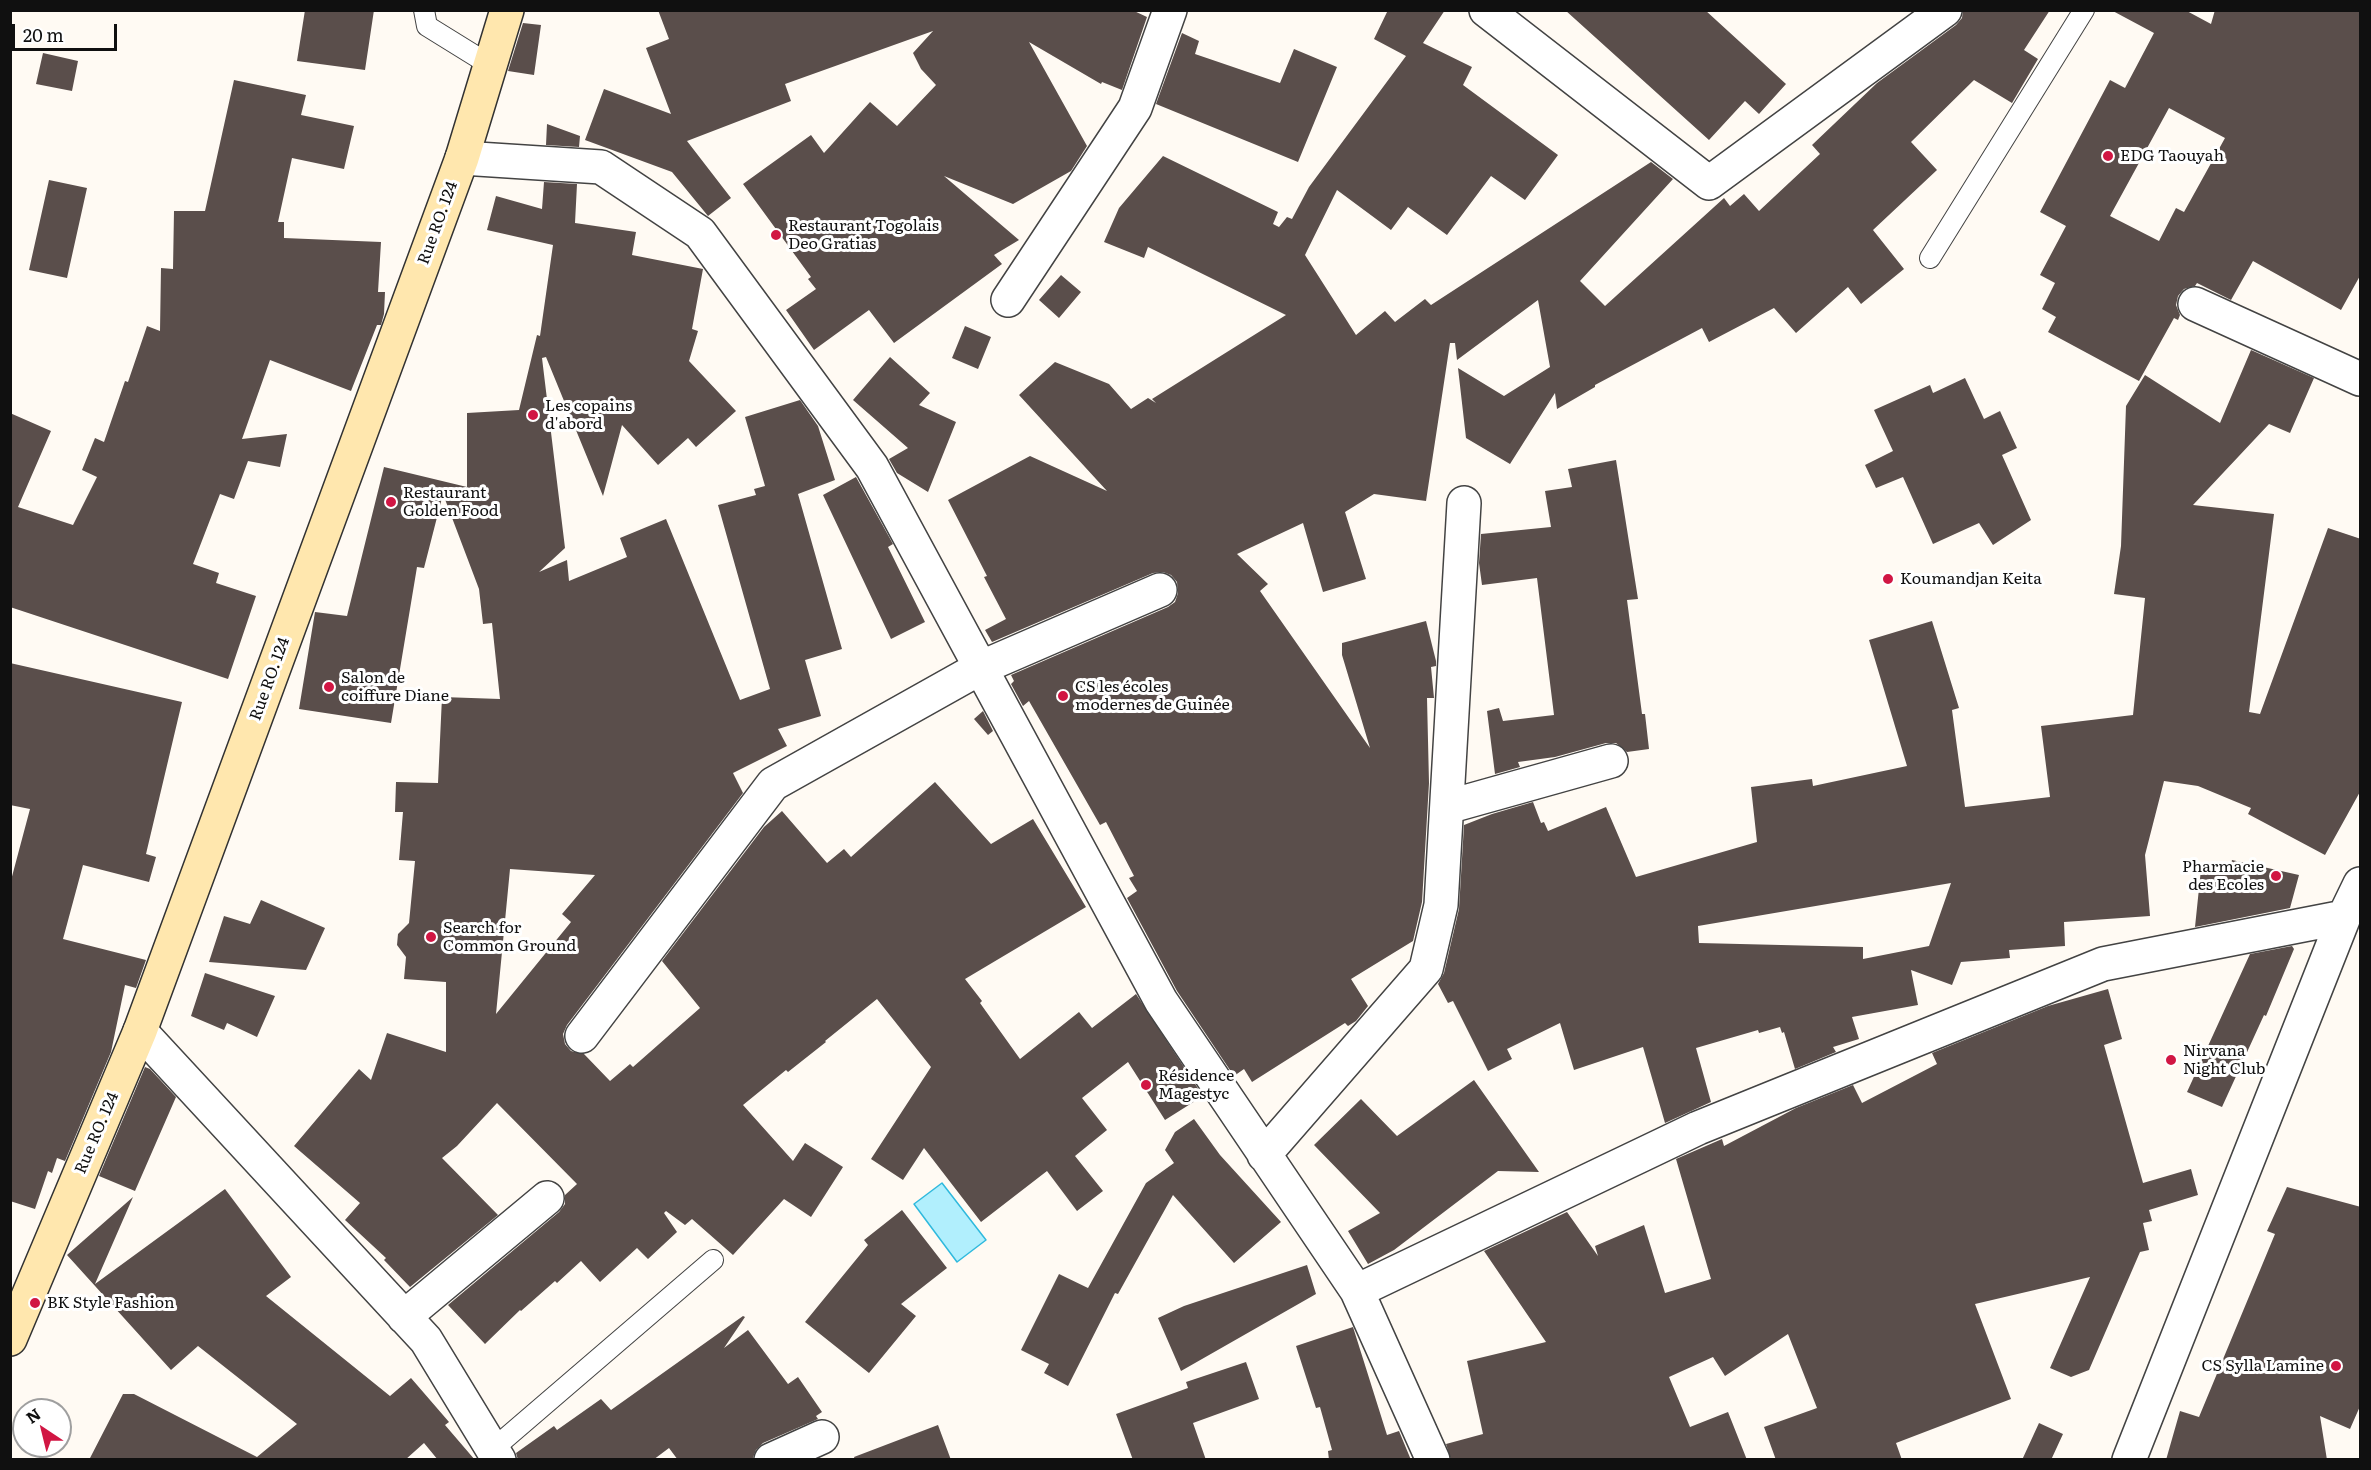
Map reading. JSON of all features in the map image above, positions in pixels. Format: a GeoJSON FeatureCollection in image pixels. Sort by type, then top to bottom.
{"type":"FeatureCollection","features":[{"type":"Feature","properties":{"kind":"street","name":"Rue RO. 124"},"geometry":{"type":"LineString","coordinates":[[10,1339],[140,1031],[462,158],[507,10]]}},
{"type":"Feature","properties":{"kind":"street"},"geometry":{"type":"LineString","coordinates":[[1008,300],[1135,108],[1170,10]]}},
{"type":"Feature","properties":{"kind":"street"},"geometry":{"type":"LineString","coordinates":[[1486,10],[1709,183],[1945,10]]}},
{"type":"Feature","properties":{"kind":"street"},"geometry":{"type":"LineString","coordinates":[[462,158],[602,167],[700,233],[872,467],[1161,1001],[1357,1292],[1433,1460]]}},
{"type":"Feature","properties":{"kind":"street"},"geometry":{"type":"LineString","coordinates":[[2195,304],[2361,379]]}},
{"type":"Feature","properties":{"kind":"street"},"geometry":{"type":"LineString","coordinates":[[1264,1155],[1426,969],[1442,905],[1464,502]]}},
{"type":"Feature","properties":{"kind":"street"},"geometry":{"type":"LineString","coordinates":[[582,1036],[773,784],[980,668],[1160,590]]}},
{"type":"Feature","properties":{"kind":"street"},"geometry":{"type":"LineString","coordinates":[[1447,807],[1611,761]]}},
{"type":"Feature","properties":{"kind":"street"},"geometry":{"type":"LineString","coordinates":[[2129,1460],[2344,917],[2361,884]]}},
{"type":"Feature","properties":{"kind":"street"},"geometry":{"type":"LineString","coordinates":[[1357,1292],[1698,1128],[2103,964],[2344,917]]}},
{"type":"Feature","properties":{"kind":"street"},"geometry":{"type":"LineString","coordinates":[[140,1031],[426,1340],[496,1454]]}},
{"type":"Feature","properties":{"kind":"street"},"geometry":{"type":"LineString","coordinates":[[404,1317],[547,1198]]}},
{"type":"Feature","properties":{"kind":"street"},"geometry":{"type":"LineString","coordinates":[[771,1460],[822,1437]]}},
{"type":"Feature","properties":{"kind":"lane"},"geometry":{"type":"LineString","coordinates":[[424,10],[427,26],[490,65]]}},
{"type":"Feature","properties":{"kind":"lane"},"geometry":{"type":"LineString","coordinates":[[1930,258],[2084,10]]}},
{"type":"Feature","properties":{"kind":"lane"},"geometry":{"type":"LineString","coordinates":[[496,1454],[713,1260]]}},
{"type":"Feature","properties":{"kind":"water"},"geometry":{"type":"Polygon","coordinates":[[[942,1183],[986,1240],[957,1262],[914,1204],[942,1183]]]}},
{"type":"Feature","properties":{"kind":"building"},"geometry":{"type":"Polygon","coordinates":[[[305,10],[374,10],[365,70],[297,61],[305,10]]]}},
{"type":"Feature","properties":{"kind":"building"},"geometry":{"type":"Polygon","coordinates":[[[658,10],[1132,10],[1147,17],[1122,90],[1102,82],[1101,84],[1029,42],[1087,146],[1071,171],[1013,204],[944,176],[1019,240],[994,255],[1002,264],[894,343],[869,310],[814,350],[786,310],[816,289],[808,279],[811,277],[743,184],[811,135],[824,153],[870,102],[897,126],[936,85],[921,69],[913,53],[933,31],[785,84],[791,101],[687,141],[731,198],[708,216],[672,172],[585,140],[604,89],[671,114],[646,48],[669,39],[658,10]]]}},
{"type":"Feature","properties":{"kind":"building"},"geometry":{"type":"Polygon","coordinates":[[[1388,10],[1445,10],[1423,43],[1472,67],[1463,85],[1558,155],[1525,200],[1491,176],[1447,235],[1408,207],[1391,230],[1337,190],[1305,255],[1356,335],[1385,311],[1395,322],[1425,299],[1431,305],[1651,162],[1673,179],[1580,281],[1605,306],[1724,198],[1730,206],[1744,194],[1759,211],[1820,154],[1812,145],[1877,83],[1956,25],[1962,18],[1963,10],[2050,10],[2024,50],[2038,59],[2012,103],[1974,80],[1911,142],[1937,170],[1873,230],[1904,269],[1861,304],[1848,287],[1796,333],[1774,308],[1709,342],[1702,328],[1595,385],[1557,409],[1555,393],[1510,464],[1466,438],[1458,368],[1504,396],[1550,367],[1538,300],[1457,360],[1455,343],[1450,343],[1426,501],[1374,494],[1345,512],[1366,579],[1323,592],[1303,523],[1237,554],[1268,584],[1260,591],[1370,748],[1342,655],[1342,643],[1426,621],[1436,661],[1436,666],[1431,667],[1434,698],[1427,698],[1429,783],[1422,902],[1413,941],[1351,979],[1368,1006],[1356,1021],[1348,1026],[1345,1023],[1252,1082],[1244,1069],[1234,1076],[1177,991],[1127,898],[1137,891],[1129,878],[1134,876],[1106,822],[1100,825],[1029,701],[1023,706],[1011,684],[1014,681],[1011,675],[1168,607],[1175,602],[1178,593],[1177,582],[1171,575],[1163,572],[1153,573],[992,642],[985,630],[1006,619],[948,500],[1030,456],[1107,491],[1019,395],[1055,362],[1109,384],[1131,409],[1148,398],[1156,403],[1152,399],[1286,315],[1148,247],[1144,258],[1104,242],[1119,208],[1163,156],[1278,212],[1273,224],[1279,227],[1287,217],[1292,219],[1309,187],[1406,56],[1374,39],[1388,10]]]}},
{"type":"Feature","properties":{"kind":"building"},"geometry":{"type":"Polygon","coordinates":[[[1565,10],[1705,10],[1786,84],[1759,114],[1745,101],[1709,140],[1565,10]]]}},
{"type":"Feature","properties":{"kind":"building"},"geometry":{"type":"Polygon","coordinates":[[[2111,10],[2185,10],[2211,24],[2215,10],[2361,10],[2361,274],[2341,310],[2253,261],[2231,300],[2197,283],[2195,286],[2184,289],[2178,296],[2176,305],[2180,315],[2178,320],[2174,318],[2139,381],[2048,332],[2056,317],[2042,309],[2055,283],[2040,275],[2066,226],[2040,212],[2110,80],[2125,88],[2154,33],[2111,10]],[[2169,108],[2110,216],[2159,241],[2176,208],[2184,212],[2225,138],[2169,108]]]}},
{"type":"Feature","properties":{"kind":"building"},"geometry":{"type":"Polygon","coordinates":[[[523,23],[541,25],[534,75],[508,71],[523,23]]]}},
{"type":"Feature","properties":{"kind":"building"},"geometry":{"type":"Polygon","coordinates":[[[1182,33],[1199,41],[1195,54],[1280,83],[1294,49],[1337,67],[1298,162],[1156,104],[1182,33]]]}},
{"type":"Feature","properties":{"kind":"building"},"geometry":{"type":"Polygon","coordinates":[[[43,53],[78,61],[72,91],[36,84],[43,53]]]}},
{"type":"Feature","properties":{"kind":"building"},"geometry":{"type":"Polygon","coordinates":[[[234,80],[306,95],[301,115],[354,126],[344,169],[292,158],[278,222],[284,222],[284,238],[381,242],[378,292],[385,292],[381,325],[377,325],[351,391],[270,360],[242,439],[287,434],[280,467],[248,461],[234,499],[220,494],[193,564],[219,573],[216,583],[256,596],[228,679],[10,607],[10,413],[51,431],[18,507],[73,525],[97,477],[82,470],[95,438],[104,442],[147,326],[160,331],[161,268],[173,269],[174,211],[205,211],[234,80]]]}},
{"type":"Feature","properties":{"kind":"building"},"geometry":{"type":"Polygon","coordinates":[[[547,124],[580,136],[579,147],[546,145],[547,124]]]}},
{"type":"Feature","properties":{"kind":"building"},"geometry":{"type":"Polygon","coordinates":[[[49,180],[87,188],[67,278],[29,270],[49,180]]]}},
{"type":"Feature","properties":{"kind":"building"},"geometry":{"type":"Polygon","coordinates":[[[544,182],[577,184],[575,223],[636,232],[632,255],[703,269],[692,329],[698,331],[689,361],[736,411],[696,447],[688,438],[658,465],[622,425],[603,496],[546,357],[542,358],[565,548],[539,572],[567,560],[569,581],[627,557],[620,538],[666,519],[740,700],[770,689],[718,505],[756,495],[754,489],[765,486],[745,417],[800,400],[818,426],[835,480],[798,494],[842,649],[805,660],[821,716],[778,729],[787,746],[733,773],[743,793],[567,1025],[563,1034],[565,1044],[571,1051],[584,1054],[610,1081],[630,1064],[633,1067],[700,1008],[662,961],[764,827],[782,811],[827,863],[844,849],[851,857],[935,782],[991,844],[1033,819],[1086,907],[965,979],[1020,1059],[1079,1012],[1092,1028],[1136,994],[1203,1096],[1165,1120],[1128,1062],[1082,1098],[1107,1130],[1075,1156],[1103,1191],[1077,1211],[1047,1171],[981,1222],[924,1148],[903,1180],[871,1159],[931,1067],[877,999],[826,1042],[788,1072],[786,1070],[743,1105],[793,1161],[805,1143],[843,1167],[811,1217],[784,1199],[733,1255],[692,1219],[685,1225],[666,1211],[664,1213],[677,1232],[648,1259],[637,1248],[600,1282],[581,1261],[557,1283],[555,1281],[520,1310],[485,1344],[448,1305],[559,1212],[565,1204],[565,1195],[577,1184],[497,1103],[457,1146],[442,1158],[498,1215],[410,1287],[384,1260],[386,1258],[345,1220],[360,1203],[294,1146],[359,1069],[371,1080],[387,1033],[446,1052],[446,982],[404,979],[406,957],[397,945],[398,934],[409,923],[415,861],[399,860],[403,812],[395,812],[396,782],[438,783],[442,697],[500,699],[492,623],[483,624],[479,589],[443,494],[424,568],[417,567],[391,723],[299,709],[315,612],[347,616],[384,467],[467,487],[467,413],[519,410],[537,335],[540,336],[553,245],[487,230],[496,196],[542,209],[544,182]],[[510,869],[496,1014],[571,922],[562,914],[595,875],[510,869]]]}},
{"type":"Feature","properties":{"kind":"building"},"geometry":{"type":"Polygon","coordinates":[[[1061,275],[1081,292],[1059,318],[1039,300],[1061,275]]]}},
{"type":"Feature","properties":{"kind":"building"},"geometry":{"type":"Polygon","coordinates":[[[965,326],[991,337],[978,369],[952,358],[965,326]]]}},
{"type":"Feature","properties":{"kind":"building"},"geometry":{"type":"Polygon","coordinates":[[[2251,350],[2314,378],[2290,433],[2269,424],[2193,505],[2274,514],[2249,712],[2260,714],[2328,528],[2361,539],[2361,790],[2325,855],[2248,814],[2251,808],[2198,786],[2164,781],[2145,855],[2150,916],[2064,922],[2065,946],[2009,950],[2010,958],[1961,962],[1952,985],[1911,970],[1918,1005],[1852,1017],[1859,1039],[1833,1047],[1836,1052],[1795,1069],[1784,1032],[1782,1033],[1780,1027],[1759,1033],[1758,1030],[1696,1048],[1711,1102],[1665,1123],[1643,1047],[1574,1070],[1560,1023],[1507,1049],[1512,1059],[1488,1071],[1453,1001],[1448,1003],[1438,984],[1444,973],[1459,909],[1464,825],[1533,802],[1541,823],[1544,822],[1548,831],[1606,807],[1636,877],[1757,842],[1751,787],[1812,779],[1813,786],[1907,766],[1869,640],[1932,621],[1959,708],[1952,710],[1965,807],[2050,797],[2041,726],[2133,715],[2145,598],[2114,594],[2121,546],[2126,406],[2145,375],[2220,423],[2251,350]],[[1951,883],[1698,926],[1699,943],[1863,947],[1863,959],[1929,946],[1951,883]]]}},
{"type":"Feature","properties":{"kind":"building"},"geometry":{"type":"Polygon","coordinates":[[[890,357],[930,393],[919,405],[956,422],[928,492],[897,473],[889,459],[908,448],[853,400],[890,357]]]}},
{"type":"Feature","properties":{"kind":"building"},"geometry":{"type":"Polygon","coordinates":[[[1965,378],[1984,419],[2000,411],[2017,448],[2002,455],[2031,520],[1993,545],[1979,523],[1933,544],[1903,477],[1876,488],[1865,465],[1893,451],[1874,410],[1930,385],[1933,393],[1965,378]]]}},
{"type":"Feature","properties":{"kind":"building"},"geometry":{"type":"Polygon","coordinates":[[[1616,460],[1638,599],[1627,600],[1642,714],[1645,714],[1649,749],[1627,752],[1616,743],[1606,743],[1555,757],[1518,762],[1520,767],[1495,774],[1487,711],[1499,708],[1503,721],[1554,715],[1537,578],[1482,585],[1479,563],[1481,534],[1551,527],[1545,491],[1572,487],[1568,469],[1616,460]]]}},
{"type":"Feature","properties":{"kind":"building"},"geometry":{"type":"Polygon","coordinates":[[[856,477],[893,544],[888,547],[925,622],[891,639],[823,495],[856,477]]]}},
{"type":"Feature","properties":{"kind":"building"},"geometry":{"type":"Polygon","coordinates":[[[10,663],[182,702],[146,854],[156,857],[149,882],[83,865],[63,939],[146,960],[136,988],[125,985],[111,1052],[65,1161],[57,1158],[52,1173],[48,1171],[35,1209],[10,1201],[10,884],[30,809],[10,805],[10,663]]]}},
{"type":"Feature","properties":{"kind":"building"},"geometry":{"type":"Polygon","coordinates":[[[983,711],[993,731],[988,735],[974,719],[983,711]]]}},
{"type":"Feature","properties":{"kind":"building"},"geometry":{"type":"Polygon","coordinates":[[[2232,860],[2299,875],[2290,908],[2195,927],[2201,869],[2229,871],[2232,860]]]}},
{"type":"Feature","properties":{"kind":"building"},"geometry":{"type":"Polygon","coordinates":[[[261,900],[325,928],[306,970],[209,962],[224,916],[250,924],[261,900]]]}},
{"type":"Feature","properties":{"kind":"building"},"geometry":{"type":"Polygon","coordinates":[[[2292,946],[2294,949],[2266,1016],[2264,1015],[2222,1107],[2187,1092],[2250,954],[2292,946]]]}},
{"type":"Feature","properties":{"kind":"building"},"geometry":{"type":"Polygon","coordinates":[[[205,973],[275,996],[257,1037],[227,1023],[224,1030],[191,1016],[205,973]]]}},
{"type":"Feature","properties":{"kind":"building"},"geometry":{"type":"Polygon","coordinates":[[[2108,989],[2122,1039],[2104,1045],[2143,1183],[2191,1169],[2198,1195],[2149,1210],[2152,1221],[2143,1223],[2149,1250],[2140,1252],[2089,1370],[2071,1377],[2050,1368],[2090,1277],[1975,1304],[2011,1399],[1896,1443],[1902,1460],[1776,1460],[1764,1427],[1817,1408],[1788,1334],[1725,1376],[1713,1357],[1669,1377],[1690,1427],[1728,1412],[1747,1460],[1451,1460],[1446,1444],[1483,1434],[1467,1361],[1546,1342],[1484,1251],[1567,1212],[1598,1256],[1595,1246],[1644,1225],[1665,1293],[1711,1279],[1676,1159],[1722,1139],[1724,1146],[1796,1108],[1853,1085],[1862,1103],[1937,1064],[1932,1053],[2048,1006],[2108,989]]]}},
{"type":"Feature","properties":{"kind":"building"},"geometry":{"type":"Polygon","coordinates":[[[145,1067],[150,1069],[176,1097],[135,1191],[99,1176],[145,1067]]]}},
{"type":"Feature","properties":{"kind":"building"},"geometry":{"type":"Polygon","coordinates":[[[1474,1080],[1539,1172],[1498,1171],[1394,1250],[1368,1264],[1348,1231],[1380,1213],[1314,1145],[1361,1099],[1397,1136],[1474,1080]]]}},
{"type":"Feature","properties":{"kind":"building"},"geometry":{"type":"Polygon","coordinates":[[[1194,1119],[1220,1155],[1281,1222],[1234,1263],[1173,1195],[1118,1294],[1115,1293],[1068,1386],[1044,1373],[1049,1364],[1021,1350],[1059,1274],[1088,1288],[1146,1183],[1174,1163],[1165,1150],[1175,1132],[1194,1119]]]}},
{"type":"Feature","properties":{"kind":"building"},"geometry":{"type":"Polygon","coordinates":[[[2287,1187],[2361,1207],[2361,1404],[2350,1429],[2320,1416],[2327,1460],[2166,1460],[2180,1411],[2199,1417],[2275,1234],[2267,1231],[2287,1187]]]}},
{"type":"Feature","properties":{"kind":"building"},"geometry":{"type":"Polygon","coordinates":[[[225,1189],[291,1277],[266,1296],[390,1396],[411,1378],[449,1422],[445,1425],[475,1460],[438,1460],[424,1443],[405,1460],[89,1460],[123,1394],[134,1394],[257,1457],[297,1424],[198,1346],[171,1370],[67,1255],[133,1197],[95,1284],[225,1189]]]}},
{"type":"Feature","properties":{"kind":"building"},"geometry":{"type":"Polygon","coordinates":[[[902,1210],[947,1268],[901,1304],[916,1316],[869,1373],[805,1322],[868,1245],[864,1240],[902,1210]]]}},
{"type":"Feature","properties":{"kind":"building"},"geometry":{"type":"Polygon","coordinates":[[[1307,1265],[1316,1294],[1181,1371],[1158,1318],[1184,1306],[1307,1265]]]}},
{"type":"Feature","properties":{"kind":"building"},"geometry":{"type":"Polygon","coordinates":[[[743,1316],[745,1317],[724,1348],[748,1330],[788,1384],[798,1377],[822,1412],[816,1416],[818,1419],[763,1443],[756,1450],[752,1460],[678,1460],[669,1448],[653,1460],[518,1460],[516,1453],[554,1426],[557,1430],[601,1399],[611,1410],[743,1316]]]}},
{"type":"Feature","properties":{"kind":"building"},"geometry":{"type":"Polygon","coordinates":[[[1353,1327],[1387,1435],[1399,1431],[1411,1460],[1329,1460],[1328,1451],[1332,1450],[1320,1407],[1316,1408],[1296,1346],[1353,1327]]]}},
{"type":"Feature","properties":{"kind":"building"},"geometry":{"type":"Polygon","coordinates":[[[1246,1362],[1259,1399],[1193,1423],[1206,1460],[1133,1460],[1116,1414],[1188,1388],[1186,1382],[1246,1362]]]}},
{"type":"Feature","properties":{"kind":"building"},"geometry":{"type":"Polygon","coordinates":[[[2039,1423],[2063,1434],[2051,1460],[2022,1460],[2039,1423]]]}},
{"type":"Feature","properties":{"kind":"building"},"geometry":{"type":"Polygon","coordinates":[[[938,1425],[951,1460],[855,1460],[854,1457],[938,1425]]]}},
{"type":"Feature","properties":{"kind":"place","name":"EDG Taouyah"},"geometry":{"type":"Point","coordinates":[2108,156]}},
{"type":"Feature","properties":{"kind":"place","name":"Restaurant Togolais Deo Gratias"},"geometry":{"type":"Point","coordinates":[776,235]}},
{"type":"Feature","properties":{"kind":"place","name":"Les copains d'abord"},"geometry":{"type":"Point","coordinates":[533,415]}},
{"type":"Feature","properties":{"kind":"place","name":"Restaurant Golden Food"},"geometry":{"type":"Point","coordinates":[391,502]}},
{"type":"Feature","properties":{"kind":"place","name":"Koumandjan Keita"},"geometry":{"type":"Point","coordinates":[1888,579]}},
{"type":"Feature","properties":{"kind":"place","name":"Salon de coiffure Diane"},"geometry":{"type":"Point","coordinates":[329,687]}},
{"type":"Feature","properties":{"kind":"place","name":"CS les écoles modernes de Guinée"},"geometry":{"type":"Point","coordinates":[1063,696]}},
{"type":"Feature","properties":{"kind":"place","name":"Pharmacie des Ecoles"},"geometry":{"type":"Point","coordinates":[2276,876]}},
{"type":"Feature","properties":{"kind":"place","name":"Search for Common Ground"},"geometry":{"type":"Point","coordinates":[431,937]}},
{"type":"Feature","properties":{"kind":"place","name":"Nirvana Night Club"},"geometry":{"type":"Point","coordinates":[2171,1060]}},
{"type":"Feature","properties":{"kind":"place","name":"Résidence Magestyc"},"geometry":{"type":"Point","coordinates":[1146,1085]}},
{"type":"Feature","properties":{"kind":"place","name":"BK Style Fashion"},"geometry":{"type":"Point","coordinates":[35,1303]}},
{"type":"Feature","properties":{"kind":"place","name":"CS Sylla Lamine"},"geometry":{"type":"Point","coordinates":[2336,1366]}}]}
